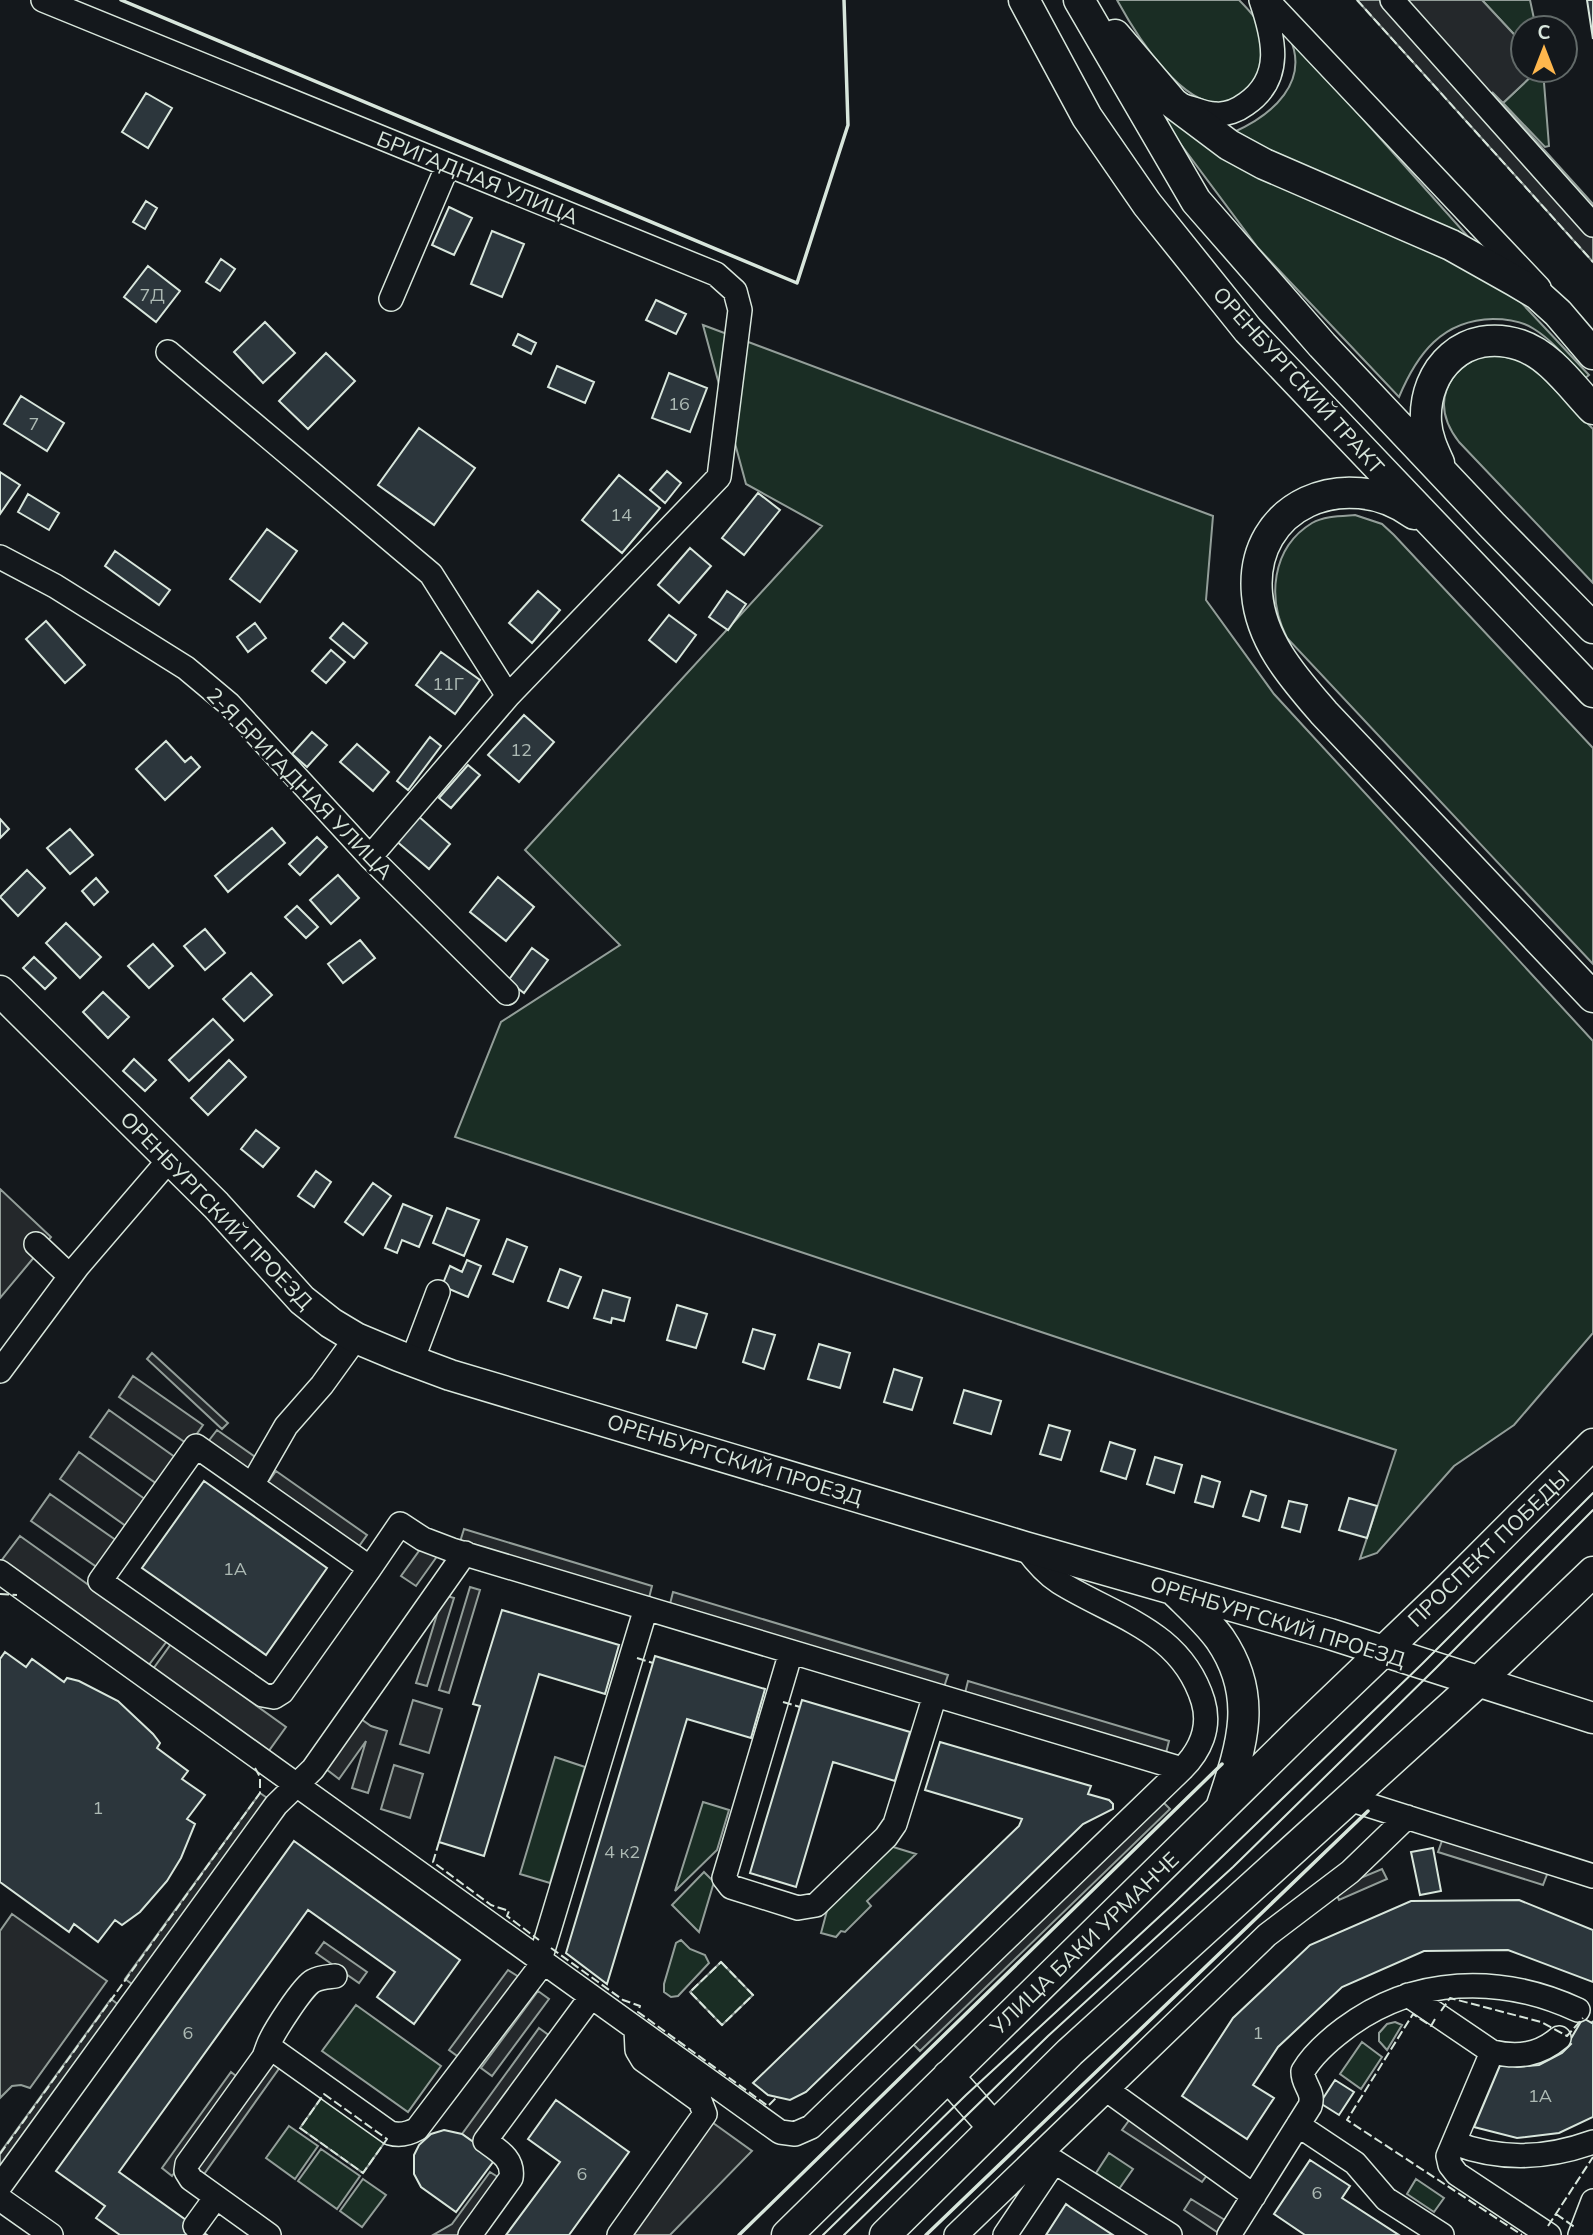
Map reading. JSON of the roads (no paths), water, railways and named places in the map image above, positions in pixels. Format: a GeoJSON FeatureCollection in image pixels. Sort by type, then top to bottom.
{"type":"FeatureCollection","features":[{"type":"Feature","properties":{"kind":"main road","name":"ОРЕНБУРГСКИЙ ТРАКТ"},"geometry":{"type":"LineString","coordinates":[[1024,0],[1087,117],[1147,204],[1248,330],[1593,692]]}},
{"type":"Feature","properties":{"kind":"main road","name":"ОРЕНБУРГСКИЙ ТРАКТ"},"geometry":{"type":"LineString","coordinates":[[1079,0],[1196,201],[1322,345],[1593,628]]}},
{"type":"Feature","properties":{"kind":"main road"},"geometry":{"type":"LineString","coordinates":[[1085,0],[1173,103],[1229,145],[1264,164],[1451,245],[1537,294],[1558,313],[1593,354]]}},
{"type":"Feature","properties":{"kind":"main road"},"geometry":{"type":"LineString","coordinates":[[1446,476],[1430,443],[1426,423],[1427,404],[1437,371],[1448,358],[1464,347],[1482,342],[1520,345],[1539,354],[1593,409]]}},
{"type":"Feature","properties":{"kind":"main road"},"geometry":{"type":"LineString","coordinates":[[1439,532],[1409,510],[1389,500],[1369,495],[1345,493],[1302,502],[1283,517],[1269,534],[1261,551],[1257,593],[1261,615],[1277,654],[1324,713],[1593,997]]}},
{"type":"Feature","properties":{"kind":"main road","name":"ОРЕНБУРГСКИЙ ПРОЕЗД"},"geometry":{"type":"LineString","coordinates":[[0,991],[216,1206],[302,1300],[331,1323],[356,1338],[450,1375],[1382,1651],[1593,1718]]}},
{"type":"Feature","properties":{"kind":"main road","name":"ПРОСПЕКТ ПОБЕДЫ"},"geometry":{"type":"LineString","coordinates":[[1382,1651],[1593,1444]]}},
{"type":"Feature","properties":{"kind":"main road"},"geometry":{"type":"LineString","coordinates":[[885,2235],[1070,2052],[1478,1682],[1593,1572]]}},
{"type":"Feature","properties":{"kind":"main road"},"geometry":{"type":"LineString","coordinates":[[1172,1588],[1218,1636],[1231,1656],[1244,1702],[1244,1730],[1220,1810]]}},
{"type":"Feature","properties":{"kind":"main road","name":"УЛИЦА БАКИ УРМАНЧЕ"},"geometry":{"type":"LineString","coordinates":[[787,2235],[1382,1651]]}},
{"type":"Feature","properties":{"kind":"main road"},"geometry":{"type":"LineString","coordinates":[[948,2076],[993,2127]]}},
{"type":"Feature","properties":{"kind":"street","name":"БРИГАДНАЯ УЛИЦА"},"geometry":{"type":"LineString","coordinates":[[43,0],[716,274],[735,291],[740,310],[719,477],[508,696]]}},
{"type":"Feature","properties":{"kind":"street"},"geometry":{"type":"LineString","coordinates":[[1392,0],[1593,225]]}},
{"type":"Feature","properties":{"kind":"street"},"geometry":{"type":"LineString","coordinates":[[1173,103],[1215,114],[1238,110],[1259,96],[1270,79],[1273,54],[1269,24],[1274,3]]}},
{"type":"Feature","properties":{"kind":"street"},"geometry":{"type":"LineString","coordinates":[[1274,3],[1527,274],[1558,313]]}},
{"type":"Feature","properties":{"kind":"street"},"geometry":{"type":"LineString","coordinates":[[391,299],[447,165]]}},
{"type":"Feature","properties":{"kind":"street"},"geometry":{"type":"LineString","coordinates":[[167,352],[431,574],[508,696],[370,857]]}},
{"type":"Feature","properties":{"kind":"street","name":"2-Я БРИГАДНАЯ УЛИЦА"},"geometry":{"type":"LineString","coordinates":[[0,557],[55,586],[186,668],[229,704],[370,857],[507,993]]}},
{"type":"Feature","properties":{"kind":"street"},"geometry":{"type":"LineString","coordinates":[[0,1371],[70,1276],[169,1160]]}},
{"type":"Feature","properties":{"kind":"street"},"geometry":{"type":"LineString","coordinates":[[36,1244],[70,1276]]}},
{"type":"Feature","properties":{"kind":"street"},"geometry":{"type":"LineString","coordinates":[[412,1361],[438,1292]]}},
{"type":"Feature","properties":{"kind":"street"},"geometry":{"type":"LineString","coordinates":[[252,1485],[286,1426],[323,1385],[356,1338]]}},
{"type":"Feature","properties":{"kind":"street"},"geometry":{"type":"LineString","coordinates":[[370,1568],[196,1446],[100,1581],[263,1695],[274,1697],[282,1692],[370,1568],[400,1524],[423,1539],[465,1553],[1182,1769]]}},
{"type":"Feature","properties":{"kind":"street"},"geometry":{"type":"LineString","coordinates":[[0,1572],[780,2132],[795,2134],[806,2131],[1195,1756],[1205,1726],[1205,1706],[1187,1667],[1171,1648],[1150,1631],[1057,1581],[1036,1562],[1025,1547]]}},
{"type":"Feature","properties":{"kind":"street"},"geometry":{"type":"LineString","coordinates":[[0,2186],[276,1805],[313,1769],[465,1553]]}},
{"type":"Feature","properties":{"kind":"street"},"geometry":{"type":"LineString","coordinates":[[268,2046],[390,2133],[402,2135],[417,2129],[542,1961],[646,1608]]}},
{"type":"Feature","properties":{"kind":"street"},"geometry":{"type":"LineString","coordinates":[[791,1652],[724,1878],[731,1887],[798,1908],[816,1905],[893,1828],[935,1695]]}},
{"type":"Feature","properties":{"kind":"street"},"geometry":{"type":"LineString","coordinates":[[1349,1799],[1593,1877]]}},
{"type":"Feature","properties":{"kind":"street"},"geometry":{"type":"LineString","coordinates":[[956,2235],[1047,2158],[1107,2090],[1267,1936],[1350,1872],[1407,1817]]}},
{"type":"Feature","properties":{"kind":"street"},"geometry":{"type":"LineString","coordinates":[[269,2235],[187,2175],[187,2164],[264,2057],[272,2035],[309,1984],[314,1980],[335,1976]]}},
{"type":"Feature","properties":{"kind":"street"},"geometry":{"type":"LineString","coordinates":[[1233,2234],[1312,2101],[1302,2074],[1308,2061],[1330,2039],[1357,2019],[1408,1995],[1455,1985],[1486,1984],[1536,1993],[1578,2010]]}},
{"type":"Feature","properties":{"kind":"street"},"geometry":{"type":"LineString","coordinates":[[1408,1995],[1493,2052],[1508,2056],[1525,2055],[1539,2051],[1559,2038]]}},
{"type":"Feature","properties":{"kind":"street"},"geometry":{"type":"LineString","coordinates":[[470,2235],[511,2178],[512,2172],[505,2155],[483,2144],[591,1997]]}},
{"type":"Feature","properties":{"kind":"street"},"geometry":{"type":"LineString","coordinates":[[620,2235],[705,2114],[700,2101],[642,2060],[637,2050],[636,2029]]}},
{"type":"Feature","properties":{"kind":"street"},"geometry":{"type":"LineString","coordinates":[[1493,2052],[1448,2156],[1452,2170],[1549,2235]]}},
{"type":"Feature","properties":{"kind":"street"},"geometry":{"type":"LineString","coordinates":[[1107,2090],[1254,2196]]}},
{"type":"Feature","properties":{"kind":"street"},"geometry":{"type":"LineString","coordinates":[[1298,2125],[1362,2168],[1386,2199],[1442,2235]]}},
{"type":"Feature","properties":{"kind":"street"},"geometry":{"type":"LineString","coordinates":[[1454,2143],[1488,2154],[1531,2156],[1552,2154],[1593,2142]]}},
{"type":"Feature","properties":{"kind":"street"},"geometry":{"type":"LineString","coordinates":[[1047,2158],[1164,2233]]}},
{"type":"Feature","properties":{"kind":"street"},"geometry":{"type":"LineString","coordinates":[[1005,2235],[1047,2158]]}},
{"type":"Feature","properties":{"kind":"street"},"geometry":{"type":"LineString","coordinates":[[195,2226],[216,2197]]}},
{"type":"Feature","properties":{"kind":"street"},"geometry":{"type":"LineString","coordinates":[[0,2199],[51,2235]]}},
{"type":"Feature","properties":{"kind":"street"},"geometry":{"type":"LineString","coordinates":[[1580,2235],[1592,2209]]}},
{"type":"Feature","properties":{"kind":"tram line"},"geometry":{"type":"LineString","coordinates":[[823,2235],[966,2095],[1173,1904],[1422,1664],[1593,1493]]}},
{"type":"Feature","properties":{"kind":"tram line"},"geometry":{"type":"LineString","coordinates":[[844,2235],[1048,2036],[1233,1867],[1593,1510]]}}]}
